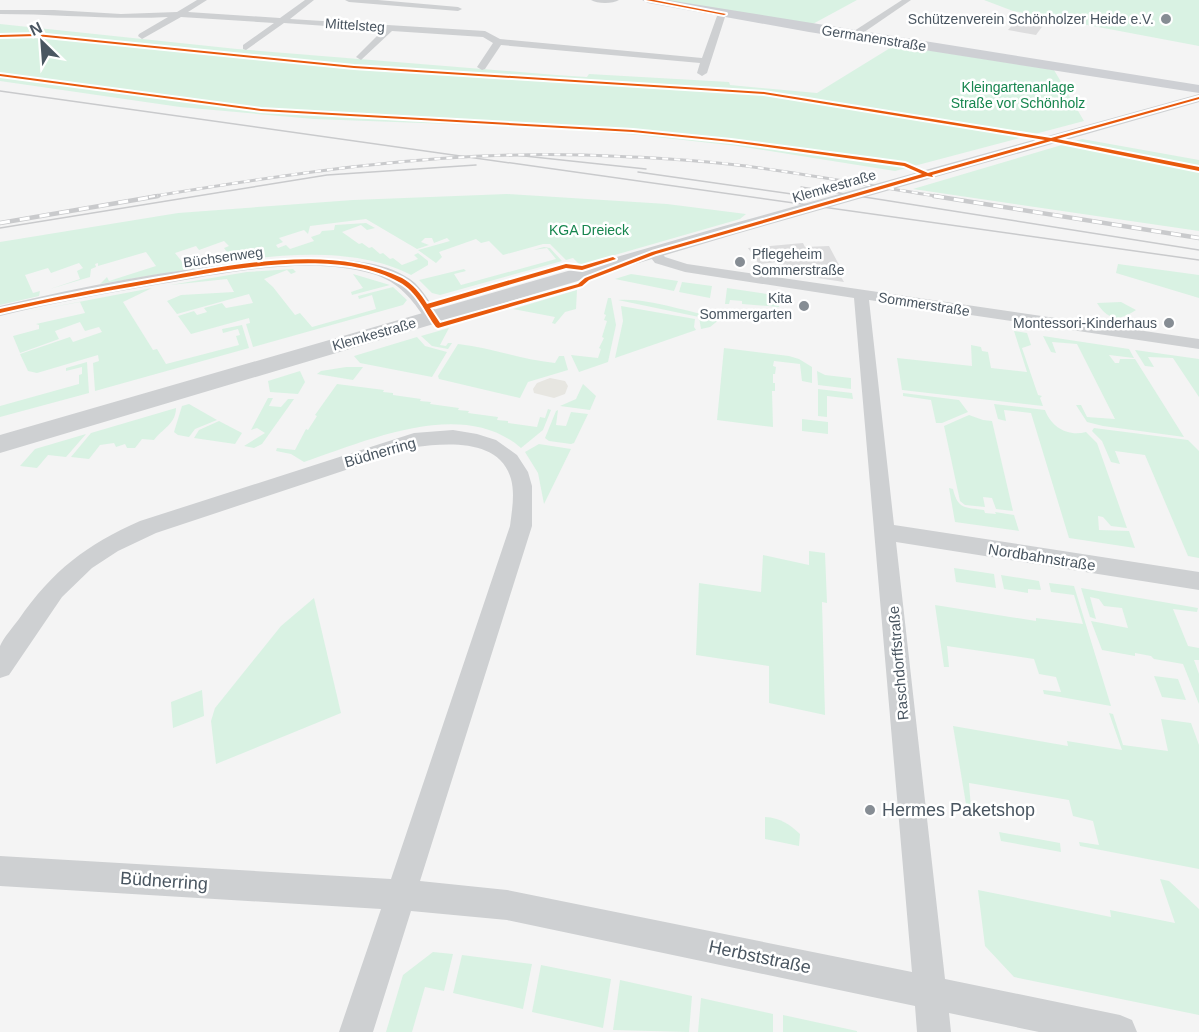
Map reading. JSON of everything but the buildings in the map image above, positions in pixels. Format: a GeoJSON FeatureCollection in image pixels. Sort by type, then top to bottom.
{"type":"FeatureCollection","features":[{"type":"Feature","properties":{"kind":"main road","name":"Germanenstraße"},"geometry":{"type":"LineString","coordinates":[[648,0],[1199,89]]}},
{"type":"Feature","properties":{"kind":"street"},"geometry":{"type":"LineString","coordinates":[[142,36],[203,0]]}},
{"type":"Feature","properties":{"kind":"street"},"geometry":{"type":"LineString","coordinates":[[246,47],[310,0]]}},
{"type":"Feature","properties":{"kind":"street"},"geometry":{"type":"LineString","coordinates":[[349,0],[458,9]]}},
{"type":"Feature","properties":{"kind":"street"},"geometry":{"type":"LineString","coordinates":[[596,0],[615,0]]}},
{"type":"Feature","properties":{"kind":"street"},"geometry":{"type":"LineString","coordinates":[[854,35],[907,0]]}},
{"type":"Feature","properties":{"kind":"street","name":"Mittelsteg"},"geometry":{"type":"LineString","coordinates":[[0,12],[54,12],[120,17],[179,14],[281,20],[489,36],[498,42],[706,61]]}},
{"type":"Feature","properties":{"kind":"street"},"geometry":{"type":"LineString","coordinates":[[702,73],[721,16],[724,14]]}},
{"type":"Feature","properties":{"kind":"street"},"geometry":{"type":"LineString","coordinates":[[361,57],[390,28]]}},
{"type":"Feature","properties":{"kind":"street"},"geometry":{"type":"LineString","coordinates":[[489,36],[497,29]]}},
{"type":"Feature","properties":{"kind":"street"},"geometry":{"type":"LineString","coordinates":[[482,67],[498,42]]}},
{"type":"Feature","properties":{"kind":"street","name":"Klemkestraße"},"geometry":{"type":"LineString","coordinates":[[0,444],[432,317],[1199,98]]}},
{"type":"Feature","properties":{"kind":"street","name":"Sommerstraße"},"geometry":{"type":"LineString","coordinates":[[654,253],[660,260],[685,268],[1199,344]]}},
{"type":"Feature","properties":{"kind":"street","name":"Büchsenweg"},"geometry":{"type":"LineString","coordinates":[[0,310],[93,291],[242,266],[312,263],[362,268],[402,280],[414,291],[432,317]]}},
{"type":"Feature","properties":{"kind":"street","name":"Raschdorffstraße"},"geometry":{"type":"LineString","coordinates":[[861,294],[934,1032]]}},
{"type":"Feature","properties":{"kind":"street","name":"Büdnerring"},"geometry":{"type":"LineString","coordinates":[[0,667],[54,589],[83,562],[118,540],[148,527],[414,440],[458,436],[489,443],[501,451],[521,477],[523,495],[521,526],[356,1032]]}},
{"type":"Feature","properties":{"kind":"street","name":"Nordbahnstraße"},"geometry":{"type":"LineString","coordinates":[[886,532],[1199,581]]}},
{"type":"Feature","properties":{"kind":"street","name":"Büdnerring"},"geometry":{"type":"LineString","coordinates":[[0,871],[399,895]]}},
{"type":"Feature","properties":{"kind":"street","name":"Herbststraße"},"geometry":{"type":"LineString","coordinates":[[399,895],[507,905],[1120,1032]]}},
{"type":"Feature","properties":{"kind":"green space"},"geometry":{"type":"Polygon","coordinates":[[[663,0],[857,0],[809,26],[663,0]]]}},
{"type":"Feature","properties":{"kind":"green space"},"geometry":{"type":"Polygon","coordinates":[[[984,0],[1199,0],[1199,46],[1013,11],[984,0]]]}},
{"type":"Feature","properties":{"kind":"green space","name":"Kleingartenanlage Straße vor Schönholz"},"geometry":{"type":"Polygon","coordinates":[[[0,24],[237,49],[556,75],[587,77],[589,74],[729,82],[730,85],[817,93],[895,45],[1054,70],[1084,121],[895,171],[738,146],[638,135],[527,127],[314,119],[180,107],[0,81],[0,24]]]}},
{"type":"Feature","properties":{"kind":"green space"},"geometry":{"type":"Polygon","coordinates":[[[1082,139],[1199,160],[1199,231],[913,189],[1082,139]]]}},
{"type":"Feature","properties":{"kind":"green space","name":"KGA Dreieck"},"geometry":{"type":"Polygon","coordinates":[[[507,194],[667,204],[746,214],[740,219],[580,265],[573,258],[566,260],[550,244],[503,255],[489,241],[481,243],[476,239],[439,252],[442,257],[436,263],[418,250],[450,241],[447,238],[434,243],[432,238],[425,238],[421,242],[429,245],[417,249],[366,219],[310,226],[308,234],[304,230],[279,238],[283,242],[276,245],[278,248],[286,245],[290,249],[314,241],[311,237],[322,231],[334,230],[335,225],[366,223],[375,228],[367,230],[361,225],[342,232],[359,244],[372,247],[380,254],[383,253],[390,259],[393,258],[402,265],[418,259],[414,255],[418,253],[428,261],[428,265],[411,275],[388,265],[363,259],[309,255],[255,258],[204,266],[230,256],[224,248],[229,246],[224,241],[199,250],[196,246],[175,253],[187,268],[196,268],[100,284],[107,277],[109,281],[156,266],[146,252],[98,266],[98,263],[95,264],[96,267],[91,269],[90,277],[50,289],[80,279],[77,271],[83,268],[79,263],[51,273],[48,268],[25,275],[33,293],[40,291],[39,296],[0,305],[0,242],[178,213],[353,200],[507,194]]]}},
{"type":"Feature","properties":{"kind":"green space"},"geometry":{"type":"Polygon","coordinates":[[[544,247],[550,248],[562,261],[440,295],[432,293],[419,280],[464,269],[466,271],[454,274],[461,285],[556,259],[547,248],[533,250],[544,247]]]}},
{"type":"Feature","properties":{"kind":"green space"},"geometry":{"type":"Polygon","coordinates":[[[1118,264],[1199,275],[1199,298],[1116,273],[1118,264]]]}},
{"type":"Feature","properties":{"kind":"green space"},"geometry":{"type":"Polygon","coordinates":[[[293,269],[296,272],[291,274],[287,270],[264,279],[295,315],[300,313],[312,327],[376,309],[372,295],[359,299],[358,296],[393,287],[407,300],[403,305],[253,347],[246,324],[250,323],[249,318],[191,334],[178,316],[194,311],[197,315],[207,312],[204,308],[222,303],[226,308],[253,303],[249,294],[177,314],[167,301],[181,295],[234,292],[227,279],[170,285],[247,272],[293,269]]]}},
{"type":"Feature","properties":{"kind":"green space"},"geometry":{"type":"Polygon","coordinates":[[[353,274],[390,285],[352,295],[351,292],[363,288],[353,274]]]}},
{"type":"Feature","properties":{"kind":"green space"},"geometry":{"type":"Polygon","coordinates":[[[631,274],[678,281],[674,291],[615,279],[631,274]]]}},
{"type":"Feature","properties":{"kind":"green space"},"geometry":{"type":"Polygon","coordinates":[[[682,282],[712,286],[710,298],[679,292],[682,282]]]}},
{"type":"Feature","properties":{"kind":"green space"},"geometry":{"type":"Polygon","coordinates":[[[152,288],[123,302],[153,350],[157,349],[166,364],[239,345],[236,336],[240,335],[238,329],[223,333],[222,329],[242,325],[249,348],[95,391],[93,363],[99,361],[98,355],[37,373],[28,371],[20,354],[70,337],[73,342],[102,332],[99,327],[85,331],[80,322],[55,331],[59,339],[20,353],[13,336],[39,329],[39,325],[36,324],[85,313],[80,302],[26,312],[152,288]]]}},
{"type":"Feature","properties":{"kind":"green space"},"geometry":{"type":"Polygon","coordinates":[[[727,288],[780,296],[779,307],[742,304],[742,301],[730,300],[729,304],[725,304],[727,288]]]}},
{"type":"Feature","properties":{"kind":"green space"},"geometry":{"type":"Polygon","coordinates":[[[577,290],[576,309],[565,312],[555,324],[552,323],[555,317],[513,309],[577,290]]]}},
{"type":"Feature","properties":{"kind":"green space"},"geometry":{"type":"Polygon","coordinates":[[[608,298],[611,298],[616,325],[608,362],[579,372],[571,355],[598,358],[607,321],[604,320],[606,315],[604,314],[608,298]]]}},
{"type":"Feature","properties":{"kind":"green space"},"geometry":{"type":"Polygon","coordinates":[[[618,300],[656,303],[720,319],[710,327],[701,329],[699,317],[618,300]]]}},
{"type":"Feature","properties":{"kind":"green space"},"geometry":{"type":"Polygon","coordinates":[[[1121,302],[1136,310],[1119,318],[1109,316],[1097,303],[1121,302]]]}},
{"type":"Feature","properties":{"kind":"green space"},"geometry":{"type":"Polygon","coordinates":[[[621,306],[695,319],[696,330],[615,358],[623,321],[621,306]]]}},
{"type":"Feature","properties":{"kind":"green space"},"geometry":{"type":"Polygon","coordinates":[[[449,328],[440,345],[446,346],[452,343],[448,349],[432,346],[421,336],[449,328]]]}},
{"type":"Feature","properties":{"kind":"green space"},"geometry":{"type":"Polygon","coordinates":[[[1014,331],[1027,333],[1031,345],[1022,348],[1038,395],[1042,396],[1040,398],[1043,406],[902,390],[897,358],[972,366],[971,345],[981,347],[982,351],[988,352],[991,368],[1027,372],[1014,331]]]}},
{"type":"Feature","properties":{"kind":"green space"},"geometry":{"type":"Polygon","coordinates":[[[1043,336],[1129,349],[1134,358],[1109,355],[1115,363],[1119,363],[1120,359],[1135,359],[1184,437],[1087,422],[1076,405],[1081,405],[1087,417],[1115,419],[1077,344],[1052,342],[1056,353],[1051,352],[1043,336]]]}},
{"type":"Feature","properties":{"kind":"green space"},"geometry":{"type":"Polygon","coordinates":[[[417,337],[425,346],[447,352],[432,377],[360,363],[354,356],[417,337]]]}},
{"type":"Feature","properties":{"kind":"green space"},"geometry":{"type":"Polygon","coordinates":[[[458,344],[555,363],[559,356],[564,356],[568,370],[528,382],[520,398],[439,379],[438,376],[458,344]]]}},
{"type":"Feature","properties":{"kind":"green space"},"geometry":{"type":"Polygon","coordinates":[[[724,348],[799,359],[812,367],[812,383],[802,381],[800,364],[774,361],[773,366],[776,367],[775,374],[773,374],[775,391],[772,391],[773,427],[717,420],[724,348]]]}},
{"type":"Feature","properties":{"kind":"green space"},"geometry":{"type":"Polygon","coordinates":[[[1135,350],[1199,359],[1199,397],[1173,358],[1148,357],[1154,367],[1145,366],[1135,350]]]}},
{"type":"Feature","properties":{"kind":"green space"},"geometry":{"type":"Polygon","coordinates":[[[87,362],[89,393],[0,417],[0,406],[79,384],[82,367],[66,371],[66,368],[87,362]]]}},
{"type":"Feature","properties":{"kind":"green space"},"geometry":{"type":"Polygon","coordinates":[[[363,367],[353,380],[317,374],[321,371],[363,367]]]}},
{"type":"Feature","properties":{"kind":"green space"},"geometry":{"type":"Polygon","coordinates":[[[300,371],[305,382],[298,394],[270,392],[268,381],[300,371]]]}},
{"type":"Feature","properties":{"kind":"green space"},"geometry":{"type":"Polygon","coordinates":[[[817,371],[825,375],[851,378],[851,389],[818,385],[817,371]]]}},
{"type":"Feature","properties":{"kind":"green space"},"geometry":{"type":"Polygon","coordinates":[[[337,384],[384,390],[383,392],[393,393],[393,395],[431,402],[430,404],[459,408],[458,410],[469,411],[468,413],[498,417],[497,420],[508,421],[508,423],[537,427],[540,417],[545,418],[548,409],[551,410],[543,430],[521,448],[497,433],[471,426],[443,424],[385,435],[304,462],[291,454],[276,451],[277,448],[295,450],[306,429],[308,430],[317,416],[315,415],[337,384]]]}},
{"type":"Feature","properties":{"kind":"green space"},"geometry":{"type":"Polygon","coordinates":[[[583,384],[596,396],[590,410],[560,406],[576,399],[583,384]]]}},
{"type":"Feature","properties":{"kind":"green space"},"geometry":{"type":"Polygon","coordinates":[[[818,389],[852,393],[853,399],[827,396],[827,417],[818,416],[818,389]]]}},
{"type":"Feature","properties":{"kind":"green space"},"geometry":{"type":"Polygon","coordinates":[[[903,393],[959,400],[968,412],[942,423],[936,423],[931,400],[903,396],[903,393]]]}},
{"type":"Feature","properties":{"kind":"green space"},"geometry":{"type":"Polygon","coordinates":[[[268,398],[273,398],[269,406],[281,407],[288,399],[294,399],[262,444],[254,448],[244,446],[265,433],[257,428],[251,430],[268,398]]]}},
{"type":"Feature","properties":{"kind":"green space"},"geometry":{"type":"Polygon","coordinates":[[[189,404],[217,420],[195,429],[189,437],[174,432],[182,406],[189,404]]]}},
{"type":"Feature","properties":{"kind":"green space"},"geometry":{"type":"Polygon","coordinates":[[[994,404],[1045,410],[1056,426],[1067,432],[1086,432],[1097,443],[1127,528],[1111,526],[1103,517],[1098,516],[1099,530],[1129,531],[1135,548],[1069,538],[1031,413],[1004,410],[1006,421],[998,419],[994,404]]]}},
{"type":"Feature","properties":{"kind":"green space"},"geometry":{"type":"Polygon","coordinates":[[[176,408],[174,418],[154,440],[142,439],[135,448],[127,448],[125,444],[116,447],[114,443],[100,445],[89,459],[71,457],[91,433],[176,408]]]}},
{"type":"Feature","properties":{"kind":"green space"},"geometry":{"type":"Polygon","coordinates":[[[558,410],[556,425],[566,426],[571,412],[588,414],[574,443],[549,441],[545,438],[558,410]]]}},
{"type":"Feature","properties":{"kind":"green space"},"geometry":{"type":"Polygon","coordinates":[[[969,415],[992,421],[1013,511],[996,509],[992,498],[983,497],[985,507],[965,505],[960,501],[944,426],[969,415]]]}},
{"type":"Feature","properties":{"kind":"green space"},"geometry":{"type":"Polygon","coordinates":[[[802,419],[828,422],[828,434],[802,431],[802,419]]]}},
{"type":"Feature","properties":{"kind":"green space"},"geometry":{"type":"Polygon","coordinates":[[[219,421],[242,433],[235,444],[194,438],[199,430],[219,421]]]}},
{"type":"Feature","properties":{"kind":"green space"},"geometry":{"type":"Polygon","coordinates":[[[1094,428],[1188,440],[1199,451],[1199,558],[1188,556],[1145,455],[1115,451],[1120,464],[1111,462],[1102,441],[1092,431],[1094,428]]]}},
{"type":"Feature","properties":{"kind":"green space"},"geometry":{"type":"Polygon","coordinates":[[[86,434],[66,457],[48,455],[37,468],[20,466],[35,449],[86,434]]]}},
{"type":"Feature","properties":{"kind":"green space"},"geometry":{"type":"Polygon","coordinates":[[[539,444],[571,449],[544,504],[538,473],[525,452],[539,444]]]}},
{"type":"Feature","properties":{"kind":"green space"},"geometry":{"type":"Polygon","coordinates":[[[949,488],[953,489],[957,501],[967,508],[984,510],[985,513],[1014,515],[1019,531],[955,522],[949,488]]]}},
{"type":"Feature","properties":{"kind":"green space"},"geometry":{"type":"Polygon","coordinates":[[[809,551],[825,553],[827,603],[822,602],[825,715],[769,703],[769,666],[696,655],[699,583],[761,592],[763,555],[809,565],[809,551]]]}},
{"type":"Feature","properties":{"kind":"green space"},"geometry":{"type":"Polygon","coordinates":[[[954,568],[994,574],[996,588],[956,582],[954,568]]]}},
{"type":"Feature","properties":{"kind":"green space"},"geometry":{"type":"Polygon","coordinates":[[[1001,575],[1039,581],[1041,590],[1028,589],[1028,593],[1004,589],[1001,575]]]}},
{"type":"Feature","properties":{"kind":"green space"},"geometry":{"type":"Polygon","coordinates":[[[1049,583],[1074,586],[1111,706],[1044,694],[1043,690],[1061,692],[1056,677],[1039,674],[1034,659],[947,646],[949,667],[944,667],[935,605],[1036,621],[1036,618],[1083,624],[1074,595],[1051,592],[1049,583]]]}},
{"type":"Feature","properties":{"kind":"green space"},"geometry":{"type":"Polygon","coordinates":[[[1081,588],[1198,608],[1197,612],[1173,609],[1188,646],[1199,648],[1199,660],[1194,660],[1199,674],[1199,704],[1183,664],[1135,653],[1135,656],[1102,650],[1091,621],[1128,628],[1122,608],[1104,606],[1099,599],[1090,597],[1096,619],[1090,617],[1081,588]]]}},
{"type":"Feature","properties":{"kind":"green space"},"geometry":{"type":"Polygon","coordinates":[[[314,598],[341,713],[216,764],[211,721],[215,708],[281,626],[314,598]]]}},
{"type":"Feature","properties":{"kind":"green space"},"geometry":{"type":"Polygon","coordinates":[[[1154,676],[1178,679],[1186,700],[1162,697],[1154,676]]]}},
{"type":"Feature","properties":{"kind":"green space"},"geometry":{"type":"Polygon","coordinates":[[[202,690],[204,716],[173,728],[171,702],[202,690]]]}},
{"type":"Feature","properties":{"kind":"green space"},"geometry":{"type":"Polygon","coordinates":[[[1109,713],[1113,714],[1123,745],[1168,751],[1161,719],[1191,723],[1199,745],[1199,869],[1080,846],[1079,842],[1099,845],[1093,821],[1073,816],[1069,800],[969,783],[971,808],[968,816],[953,726],[1068,746],[1067,741],[1122,750],[1109,713]]]}},
{"type":"Feature","properties":{"kind":"green space"},"geometry":{"type":"Polygon","coordinates":[[[765,817],[780,820],[796,830],[800,834],[799,846],[765,839],[765,817]]]}},
{"type":"Feature","properties":{"kind":"green space"},"geometry":{"type":"Polygon","coordinates":[[[999,832],[1060,843],[1061,852],[1001,841],[999,832]]]}},
{"type":"Feature","properties":{"kind":"green space"},"geometry":{"type":"Polygon","coordinates":[[[1160,879],[1169,881],[1199,909],[1199,1015],[1014,977],[985,946],[978,890],[1111,917],[1110,910],[1175,923],[1160,879]]]}},
{"type":"Feature","properties":{"kind":"green space"},"geometry":{"type":"Polygon","coordinates":[[[433,952],[453,954],[444,991],[425,987],[412,1032],[386,1032],[403,975],[433,952]]]}},
{"type":"Feature","properties":{"kind":"green space"},"geometry":{"type":"Polygon","coordinates":[[[462,955],[532,964],[523,1009],[453,993],[462,955]]]}},
{"type":"Feature","properties":{"kind":"green space"},"geometry":{"type":"Polygon","coordinates":[[[541,965],[611,979],[603,1028],[532,1012],[541,965]]]}},
{"type":"Feature","properties":{"kind":"green space"},"geometry":{"type":"Polygon","coordinates":[[[620,980],[692,996],[689,1032],[613,1030],[620,980]]]}},
{"type":"Feature","properties":{"kind":"green space"},"geometry":{"type":"Polygon","coordinates":[[[701,998],[773,1014],[773,1032],[698,1032],[701,998]]]}},
{"type":"Feature","properties":{"kind":"green space"},"geometry":{"type":"Polygon","coordinates":[[[783,1015],[857,1031],[857,1032],[783,1032],[783,1015]]]}},
{"type":"Feature","properties":{"kind":"sand"},"geometry":{"type":"Polygon","coordinates":[[[550,378],[565,381],[568,386],[565,394],[554,398],[534,393],[533,389],[537,383],[550,378]]]}},
{"type":"Feature","properties":{"kind":"tram line"},"geometry":{"type":"LineString","coordinates":[[0,91],[1199,260]]}},
{"type":"Feature","properties":{"kind":"tram line"},"geometry":{"type":"LineString","coordinates":[[515,155],[646,169]]}},
{"type":"Feature","properties":{"kind":"tram line"},"geometry":{"type":"LineString","coordinates":[[0,228],[327,175],[476,165]]}},
{"type":"Feature","properties":{"kind":"tram line"},"geometry":{"type":"LineString","coordinates":[[638,172],[813,197]]}},
{"type":"Feature","properties":{"kind":"tram line"},"geometry":{"type":"LineString","coordinates":[[801,187],[1199,250]]}},
{"type":"Feature","properties":{"kind":"railway"},"geometry":{"type":"LineString","coordinates":[[149,197],[311,172],[419,160],[528,155],[583,155],[726,164],[943,197]]}},
{"type":"Feature","properties":{"kind":"railway"},"geometry":{"type":"LineString","coordinates":[[0,223],[158,196]]}},
{"type":"Feature","properties":{"kind":"railway"},"geometry":{"type":"LineString","coordinates":[[934,196],[1199,238]]}},
{"type":"Feature","properties":{"kind":"cycle path"},"geometry":{"type":"LineString","coordinates":[[648,0],[724,14]]}},
{"type":"Feature","properties":{"kind":"cycle path"},"geometry":{"type":"LineString","coordinates":[[0,36],[36,35],[354,67],[764,93],[1043,138],[1199,169]]}},
{"type":"Feature","properties":{"kind":"cycle path"},"geometry":{"type":"LineString","coordinates":[[0,75],[261,110],[633,131],[731,141],[905,165],[931,176]]}},
{"type":"Feature","properties":{"kind":"cycle path"},"geometry":{"type":"LineString","coordinates":[[0,311],[212,271],[278,263],[312,262],[344,264],[374,270],[401,280],[417,294],[438,326],[580,285],[587,279],[654,253],[730,230],[1199,98]]}},
{"type":"Feature","properties":{"kind":"cycle path"},"geometry":{"type":"LineString","coordinates":[[425,307],[566,266],[582,268],[613,259]]}},
{"type":"Feature","properties":{"kind":"place","name":"Schützenverein Schönholzer Heide e.V."},"geometry":{"type":"Point","coordinates":[1166,19]}},
{"type":"Feature","properties":{"kind":"place","name":"Pflegeheim Sommerstraße"},"geometry":{"type":"Point","coordinates":[740,262]}},
{"type":"Feature","properties":{"kind":"place","name":"Kita Sommergarten"},"geometry":{"type":"Point","coordinates":[804,306]}},
{"type":"Feature","properties":{"kind":"place","name":"Montessori-Kinderhaus"},"geometry":{"type":"Point","coordinates":[1169,323]}},
{"type":"Feature","properties":{"kind":"place","name":"Hermes Paketshop"},"geometry":{"type":"Point","coordinates":[870,810]}}]}
